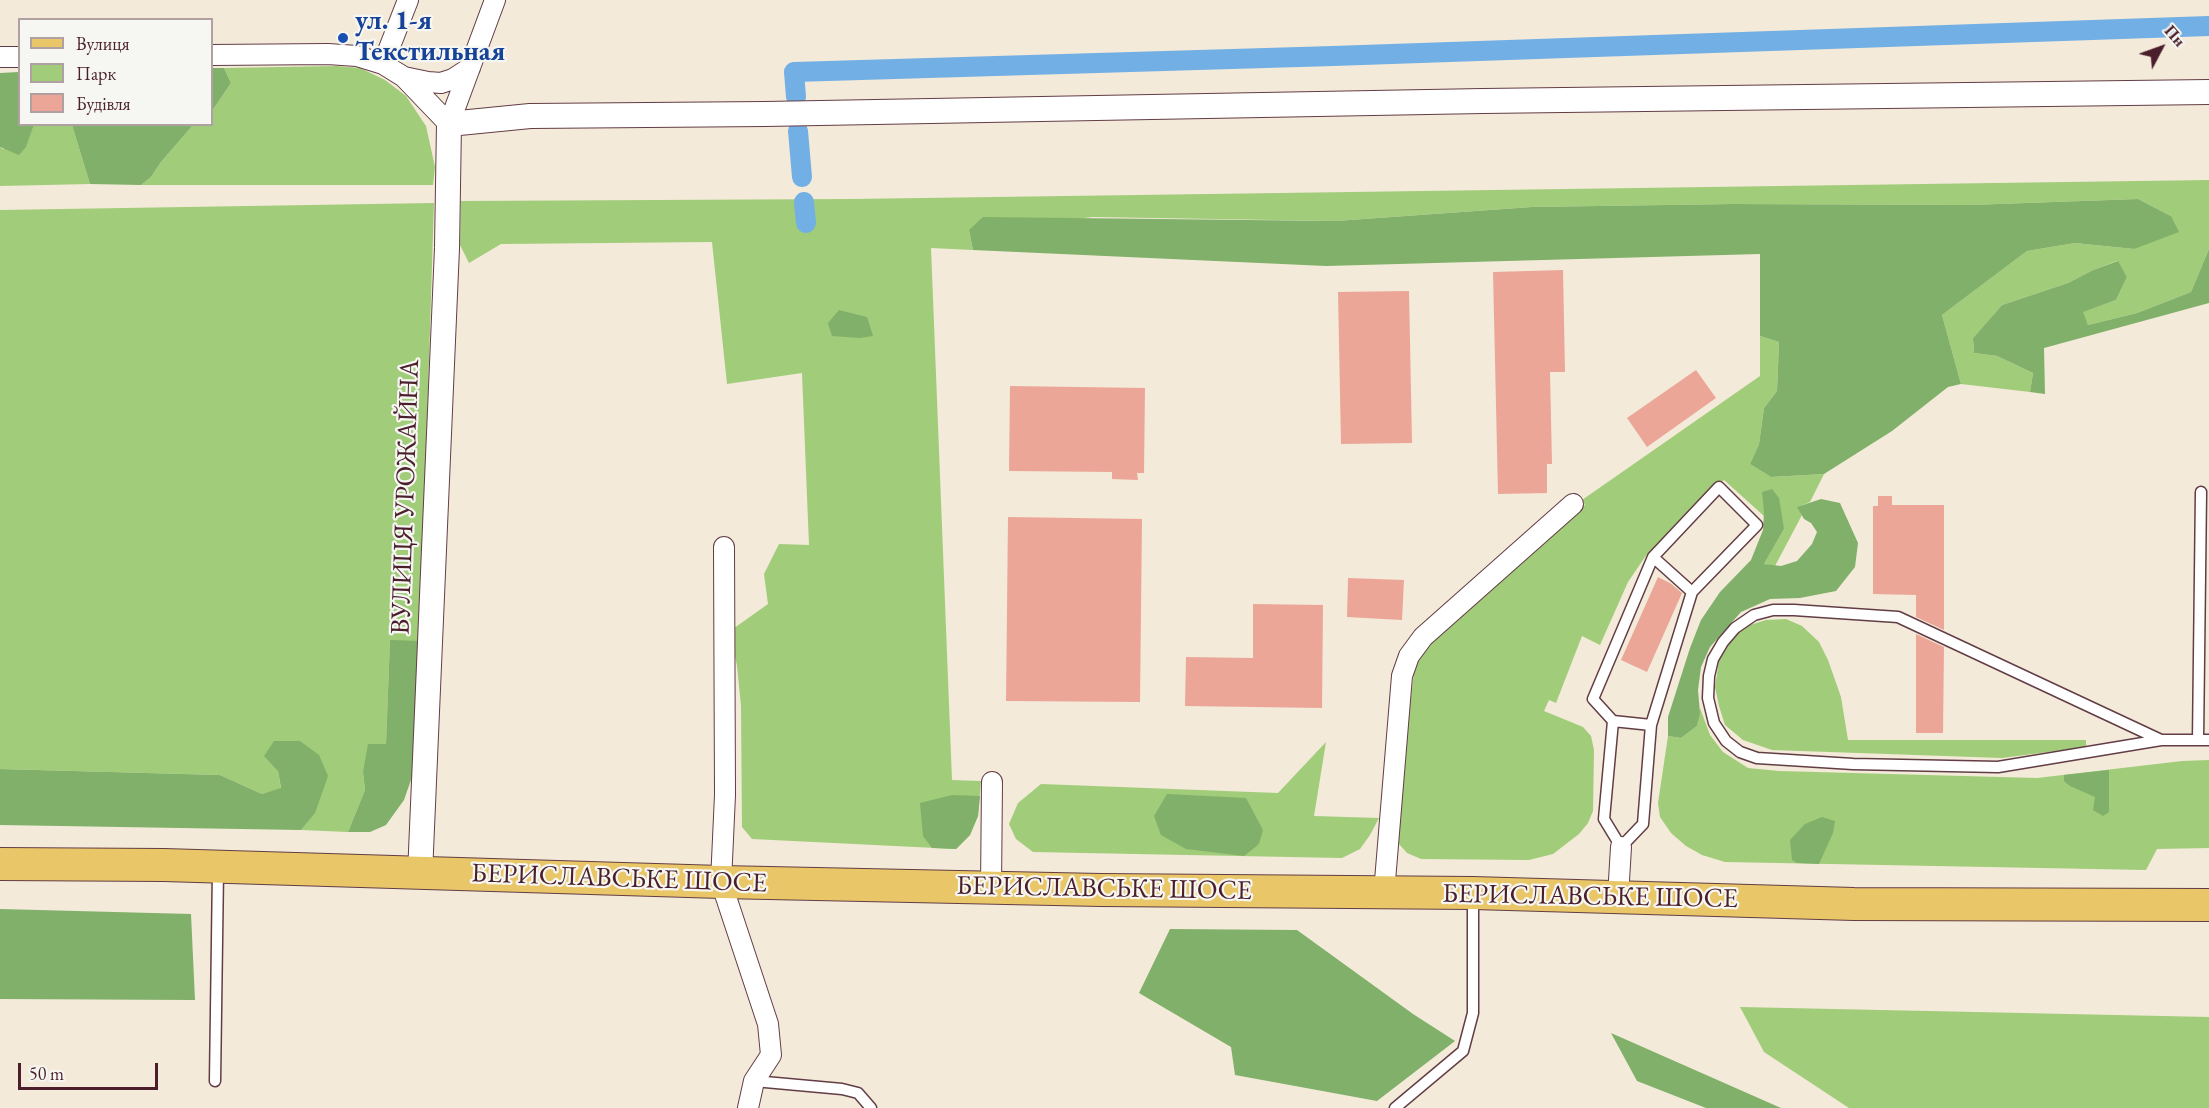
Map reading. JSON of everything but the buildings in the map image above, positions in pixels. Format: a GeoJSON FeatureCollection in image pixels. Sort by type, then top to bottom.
{"type":"FeatureCollection","features":[{"type":"Feature","properties":{"kind":"main road","name":"БЕРИСЛАВСЬКЕ ШОСЕ"},"geometry":{"type":"LineString","coordinates":[[0,864],[218,867],[991,888],[1473,893],[1854,904],[2209,905]]}},
{"type":"Feature","properties":{"kind":"street"},"geometry":{"type":"LineString","coordinates":[[383,64],[408,0]]}},
{"type":"Feature","properties":{"kind":"street"},"geometry":{"type":"LineString","coordinates":[[449,124],[495,0]]}},
{"type":"Feature","properties":{"kind":"street"},"geometry":{"type":"LineString","coordinates":[[213,55],[357,56],[383,64],[404,77],[449,124]]}},
{"type":"Feature","properties":{"kind":"street"},"geometry":{"type":"LineString","coordinates":[[0,57],[18,57]]}},
{"type":"Feature","properties":{"kind":"street"},"geometry":{"type":"LineString","coordinates":[[404,77],[441,83],[453,79],[470,68]]}},
{"type":"Feature","properties":{"kind":"street"},"geometry":{"type":"LineString","coordinates":[[449,124],[530,116],[2209,92]]}},
{"type":"Feature","properties":{"kind":"street","name":"ВУЛИЦЯ УРОЖАЙНА"},"geometry":{"type":"LineString","coordinates":[[420,874],[445,284],[449,124]]}},
{"type":"Feature","properties":{"kind":"street"},"geometry":{"type":"LineString","coordinates":[[1384,893],[1402,676],[1409,656],[1423,637],[1573,504]]}},
{"type":"Feature","properties":{"kind":"street"},"geometry":{"type":"LineString","coordinates":[[724,547],[725,795],[722,882],[768,1024],[771,1055],[754,1081],[748,1108]]}},
{"type":"Feature","properties":{"kind":"street"},"geometry":{"type":"LineString","coordinates":[[991,888],[992,782]]}},
{"type":"Feature","properties":{"kind":"street"},"geometry":{"type":"LineString","coordinates":[[1618,897],[1621,847]]}},
{"type":"Feature","properties":{"kind":"lane"},"geometry":{"type":"LineString","coordinates":[[1613,721],[1604,819],[1621,847],[1643,824],[1651,725],[1692,592],[1757,525],[1719,487],[1653,557],[1593,699],[1613,721],[1651,725]]}},
{"type":"Feature","properties":{"kind":"lane"},"geometry":{"type":"LineString","coordinates":[[2161,740],[1898,617],[1794,610],[1773,610],[1754,615],[1735,628],[1723,642],[1713,659],[1709,676],[1708,698],[1714,723],[1726,741],[1740,752],[1757,758],[1853,764],[1998,767],[2161,740],[2203,740],[2200,492]]}},
{"type":"Feature","properties":{"kind":"lane"},"geometry":{"type":"LineString","coordinates":[[1653,557],[1692,592]]}},
{"type":"Feature","properties":{"kind":"lane"},"geometry":{"type":"LineString","coordinates":[[214,1081],[218,867]]}},
{"type":"Feature","properties":{"kind":"lane"},"geometry":{"type":"LineString","coordinates":[[1395,1108],[1462,1051],[1473,1013],[1473,893]]}},
{"type":"Feature","properties":{"kind":"lane"},"geometry":{"type":"LineString","coordinates":[[754,1081],[842,1089],[858,1093],[871,1108]]}},
{"type":"Feature","properties":{"kind":"green space"},"geometry":{"type":"Polygon","coordinates":[[[337,66],[360,68],[385,80],[406,96],[426,126],[435,167],[433,185],[141,185],[151,177],[192,126],[213,126],[213,110],[231,83],[224,68],[337,66]]]}},
{"type":"Feature","properties":{"kind":"green space"},"geometry":{"type":"Polygon","coordinates":[[[213,68],[224,68],[231,83],[213,110],[213,68]]]}},
{"type":"Feature","properties":{"kind":"green space"},"geometry":{"type":"Polygon","coordinates":[[[18,72],[18,126],[34,126],[26,147],[19,155],[0,147],[0,73],[18,72]]]}},
{"type":"Feature","properties":{"kind":"green space"},"geometry":{"type":"Polygon","coordinates":[[[34,126],[72,126],[90,184],[0,186],[0,147],[3,149],[26,146],[34,126]]]}},
{"type":"Feature","properties":{"kind":"green space"},"geometry":{"type":"Polygon","coordinates":[[[73,126],[192,126],[151,177],[141,185],[90,184],[73,126]]]}},
{"type":"Feature","properties":{"kind":"green space"},"geometry":{"type":"Polygon","coordinates":[[[2209,180],[2209,249],[2191,292],[2137,313],[2088,325],[2082,312],[2116,300],[2127,277],[2117,261],[2068,283],[2002,305],[1973,338],[1974,353],[1997,356],[2033,373],[2030,392],[1961,384],[1942,315],[2027,251],[2075,243],[2134,249],[2171,216],[2138,199],[1970,205],[1733,204],[1532,207],[1336,221],[1093,217],[969,230],[973,250],[931,248],[952,780],[981,781],[978,816],[970,835],[956,849],[752,839],[742,827],[741,706],[737,666],[730,631],[768,604],[764,574],[779,544],[809,545],[802,373],[727,384],[712,242],[501,244],[469,263],[460,245],[461,201],[851,199],[2209,180]]]}},
{"type":"Feature","properties":{"kind":"green space"},"geometry":{"type":"Polygon","coordinates":[[[2138,199],[2171,216],[2179,232],[2134,249],[2075,243],[2027,251],[1942,315],[1961,384],[1948,387],[1892,431],[1824,474],[1771,477],[1750,464],[1759,444],[1764,408],[1777,391],[1779,342],[1760,336],[1760,254],[1326,266],[973,250],[969,230],[983,217],[1336,221],[1532,207],[1733,204],[1970,205],[2138,199]]]}},
{"type":"Feature","properties":{"kind":"green space"},"geometry":{"type":"Polygon","coordinates":[[[434,203],[420,641],[390,641],[386,744],[363,772],[365,790],[348,832],[301,830],[315,812],[278,771],[281,789],[262,794],[220,775],[0,769],[0,210],[434,203]]]}},
{"type":"Feature","properties":{"kind":"green space"},"geometry":{"type":"Polygon","coordinates":[[[2209,249],[2209,303],[2044,348],[2045,394],[2030,392],[2033,373],[1997,356],[1974,353],[1973,338],[2002,305],[2068,283],[2093,270],[2118,261],[2127,277],[2116,300],[2083,312],[2088,325],[2137,313],[2191,292],[2209,249]]]}},
{"type":"Feature","properties":{"kind":"green space"},"geometry":{"type":"Polygon","coordinates":[[[839,310],[867,317],[873,336],[860,338],[832,336],[828,323],[839,310]]]}},
{"type":"Feature","properties":{"kind":"green space"},"geometry":{"type":"Polygon","coordinates":[[[1760,336],[1779,342],[1777,391],[1764,408],[1759,444],[1750,464],[1771,477],[1824,474],[1810,502],[1798,507],[1802,515],[1775,566],[1764,564],[1784,529],[1764,512],[1764,516],[1724,480],[1684,515],[1645,557],[1628,582],[1600,645],[1582,636],[1556,703],[1549,700],[1544,711],[1583,727],[1591,736],[1594,750],[1593,811],[1588,823],[1579,834],[1553,854],[1529,860],[1421,859],[1407,853],[1399,844],[1396,829],[1416,654],[1585,505],[1582,500],[1760,376],[1760,336]]]}},
{"type":"Feature","properties":{"kind":"green space"},"geometry":{"type":"Polygon","coordinates":[[[1772,489],[1779,498],[1784,529],[1764,564],[1781,566],[1797,561],[1812,544],[1817,532],[1811,523],[1804,519],[1797,507],[1821,499],[1840,503],[1858,543],[1855,567],[1836,591],[1800,598],[1770,599],[1741,612],[1710,647],[1701,667],[1698,690],[1700,713],[1697,726],[1681,738],[1668,736],[1668,717],[1701,620],[1720,592],[1751,560],[1763,530],[1762,492],[1772,489]]]}},
{"type":"Feature","properties":{"kind":"green space"},"geometry":{"type":"Polygon","coordinates":[[[1786,619],[1802,626],[1819,642],[1841,697],[1848,740],[2086,740],[2086,747],[2002,758],[1772,750],[1743,740],[1725,725],[1719,706],[1715,687],[1719,661],[1732,639],[1747,626],[1766,620],[1786,619]]]}},
{"type":"Feature","properties":{"kind":"green space"},"geometry":{"type":"Polygon","coordinates":[[[390,640],[420,641],[413,774],[404,800],[386,825],[370,832],[348,832],[365,790],[363,772],[368,744],[386,744],[390,640]]]}},
{"type":"Feature","properties":{"kind":"green space"},"geometry":{"type":"Polygon","coordinates":[[[1700,708],[1710,735],[1723,752],[1748,768],[1779,771],[2037,778],[2182,761],[2209,760],[2209,848],[2157,849],[2146,870],[1725,862],[1702,855],[1686,846],[1671,833],[1660,817],[1658,803],[1668,736],[1681,738],[1697,726],[1700,708]]]}},
{"type":"Feature","properties":{"kind":"green space"},"geometry":{"type":"Polygon","coordinates":[[[274,741],[300,741],[319,755],[328,776],[315,813],[301,830],[0,825],[0,769],[220,775],[262,794],[281,788],[278,771],[264,756],[274,741]]]}},
{"type":"Feature","properties":{"kind":"green space"},"geometry":{"type":"Polygon","coordinates":[[[1326,742],[1314,816],[1379,818],[1360,849],[1342,858],[1033,852],[1016,839],[1009,824],[1018,803],[1041,784],[1278,793],[1326,742]]]}},
{"type":"Feature","properties":{"kind":"green space"},"geometry":{"type":"Polygon","coordinates":[[[2109,770],[2109,812],[2103,816],[2093,810],[2095,797],[2070,786],[2064,781],[2064,775],[2109,770]]]}},
{"type":"Feature","properties":{"kind":"green space"},"geometry":{"type":"Polygon","coordinates":[[[1167,794],[1246,798],[1263,830],[1259,844],[1244,856],[1186,849],[1161,835],[1154,816],[1167,794]]]}},
{"type":"Feature","properties":{"kind":"green space"},"geometry":{"type":"Polygon","coordinates":[[[952,795],[980,796],[978,816],[970,835],[956,849],[932,848],[923,836],[920,803],[952,795]]]}},
{"type":"Feature","properties":{"kind":"green space"},"geometry":{"type":"Polygon","coordinates":[[[1822,817],[1835,821],[1833,833],[1819,864],[1797,863],[1792,860],[1790,840],[1805,824],[1822,817]]]}},
{"type":"Feature","properties":{"kind":"green space"},"geometry":{"type":"Polygon","coordinates":[[[0,909],[191,914],[195,1000],[0,999],[0,909]]]}},
{"type":"Feature","properties":{"kind":"green space"},"geometry":{"type":"Polygon","coordinates":[[[1170,929],[1297,930],[1413,1014],[1455,1041],[1377,1101],[1235,1075],[1231,1047],[1139,993],[1170,929]]]}},
{"type":"Feature","properties":{"kind":"green space"},"geometry":{"type":"Polygon","coordinates":[[[1740,1007],[2209,1017],[2209,1108],[1849,1108],[1764,1052],[1740,1007]]]}},
{"type":"Feature","properties":{"kind":"green space"},"geometry":{"type":"Polygon","coordinates":[[[1611,1033],[1781,1108],[1706,1108],[1637,1081],[1611,1033]]]}},
{"type":"Feature","properties":{"kind":"waterway"},"geometry":{"type":"LineString","coordinates":[[796,97],[794,72],[2209,26]]}},
{"type":"Feature","properties":{"kind":"waterway"},"geometry":{"type":"LineString","coordinates":[[798,131],[802,177]]}},
{"type":"Feature","properties":{"kind":"waterway"},"geometry":{"type":"LineString","coordinates":[[804,202],[806,223]]}},
{"type":"Feature","properties":{"kind":"place","name":"ул. 1-я Текстильная"},"geometry":{"type":"Point","coordinates":[343,38]}}]}
